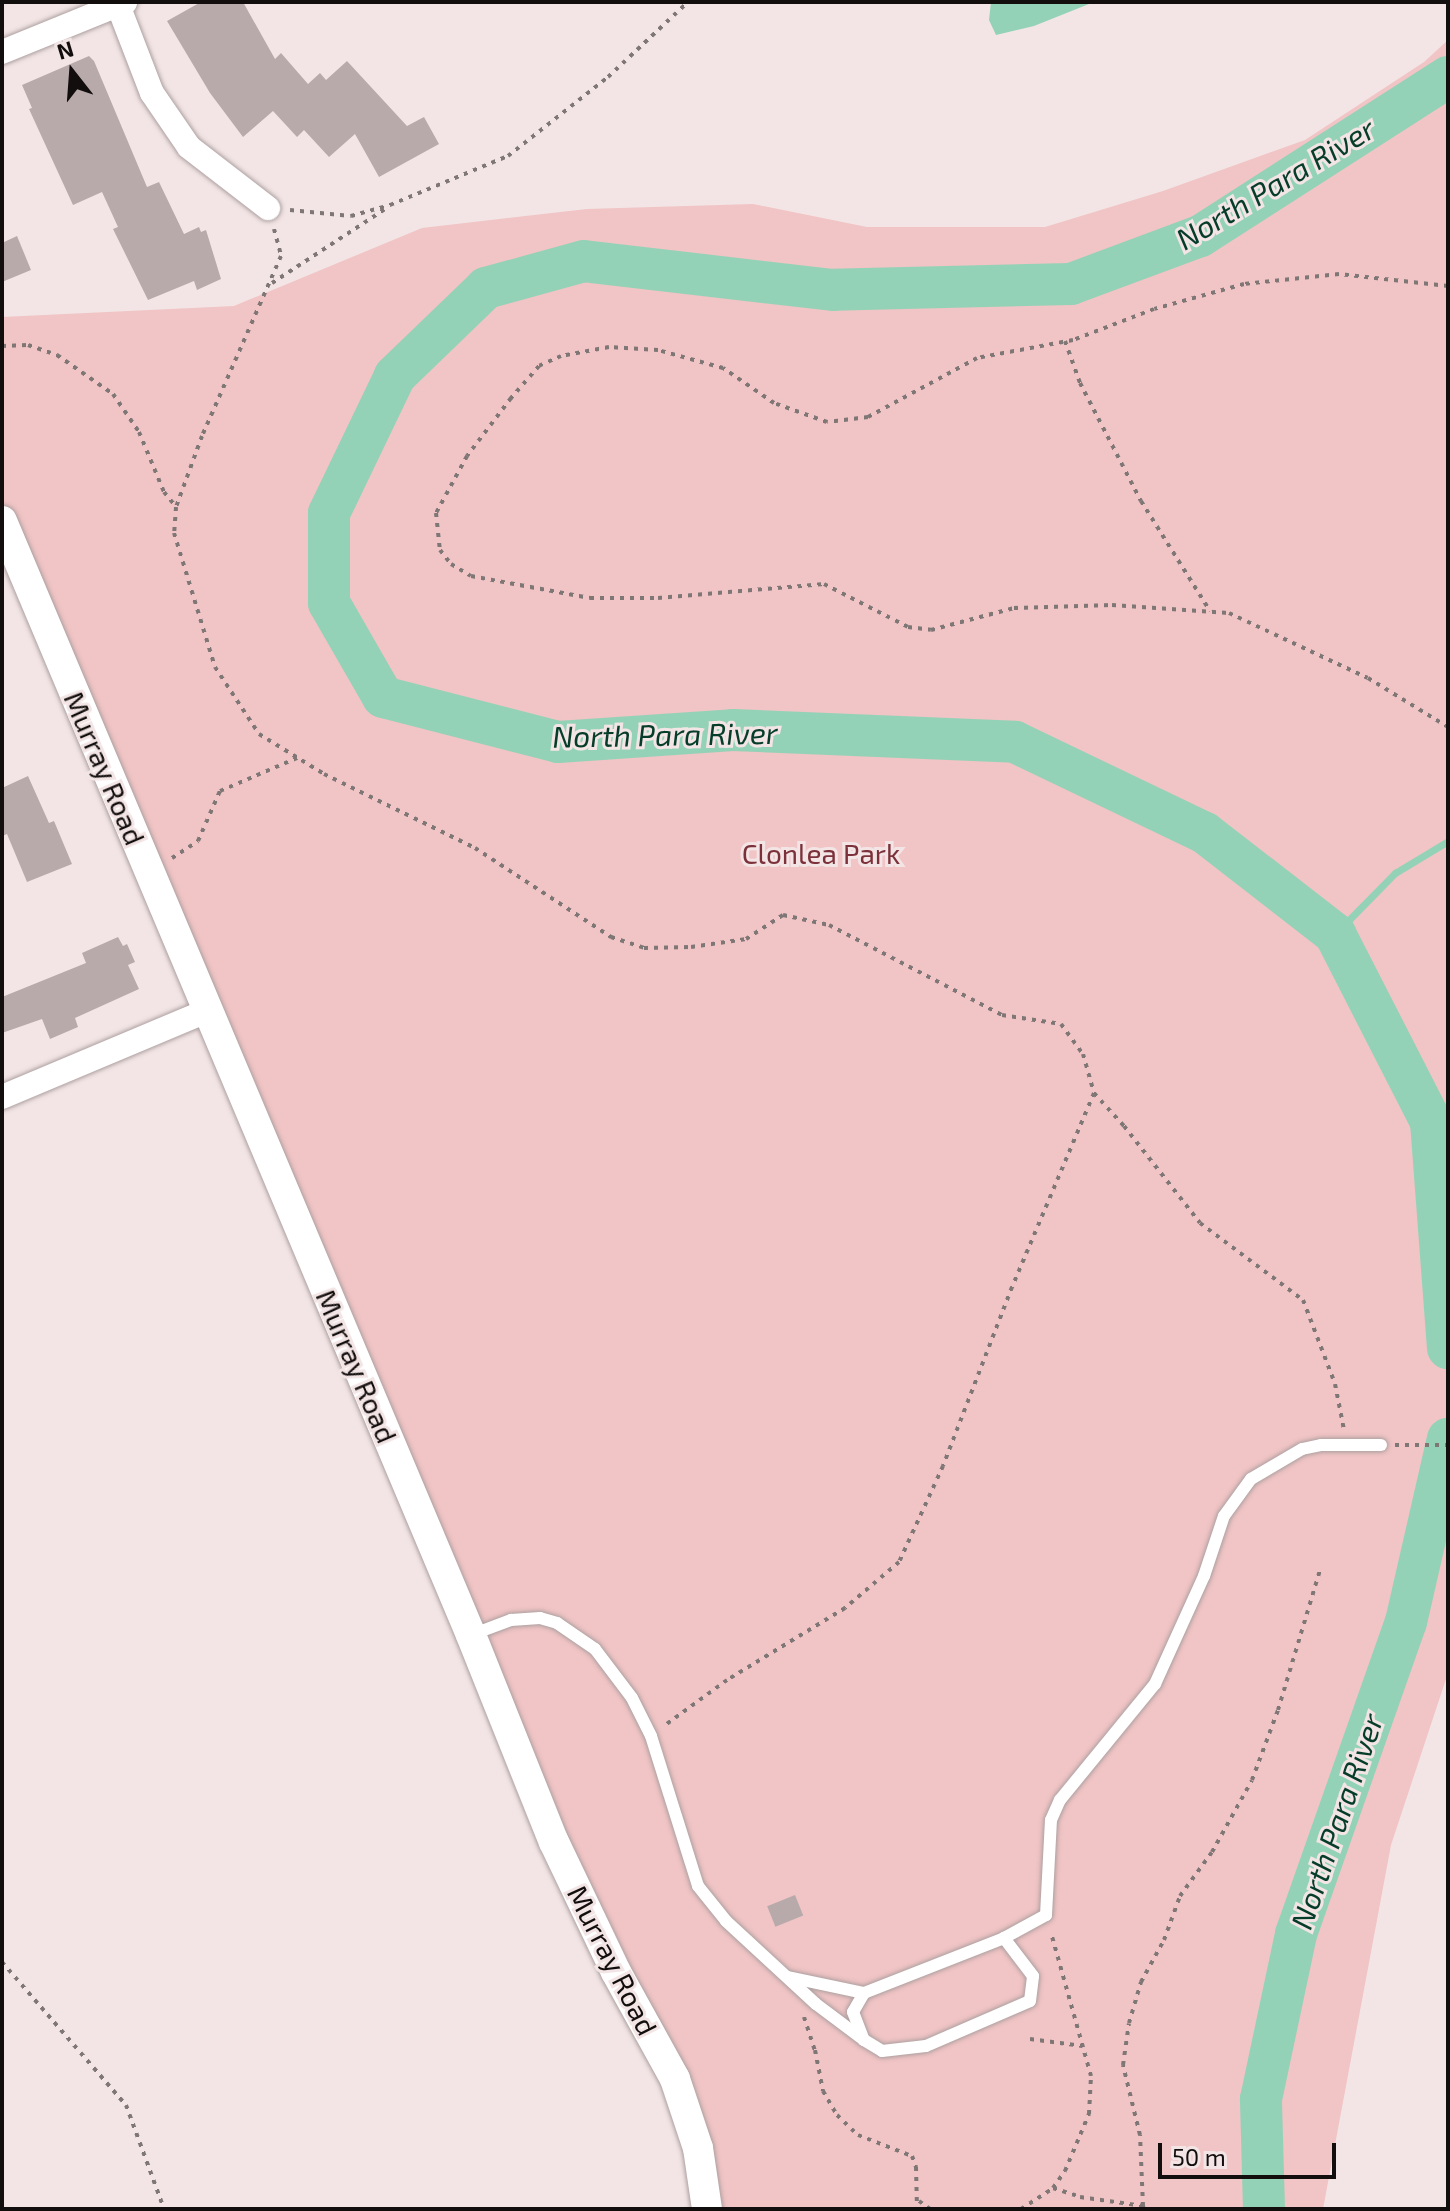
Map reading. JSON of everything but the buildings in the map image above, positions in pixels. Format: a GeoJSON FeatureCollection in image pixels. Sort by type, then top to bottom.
{"type":"FeatureCollection","features":[{"type":"Feature","properties":{"kind":"street"},"geometry":{"type":"LineString","coordinates":[[2,52],[122,4],[152,93],[189,147],[268,208]]}},
{"type":"Feature","properties":{"kind":"street","name":"Murray Road"},"geometry":{"type":"LineString","coordinates":[[2,521],[471,1635],[554,1842],[616,1972],[675,2079],[698,2148],[707,2209]]}},
{"type":"Feature","properties":{"kind":"street"},"geometry":{"type":"LineString","coordinates":[[2,1097],[207,1011]]}},
{"type":"Feature","properties":{"kind":"lane"},"geometry":{"type":"LineString","coordinates":[[788,1977],[864,1993],[1004,1938],[1046,1915],[1051,1820],[1060,1800],[1155,1684],[1204,1576],[1224,1516],[1251,1479],[1302,1449],[1381,1445]]}},
{"type":"Feature","properties":{"kind":"lane"},"geometry":{"type":"LineString","coordinates":[[471,1635],[524,1617],[557,1623],[576,1634],[613,1668],[651,1736],[698,1886],[726,1921],[816,2004],[882,2051],[926,2046],[1030,2001],[1033,1976],[1004,1938]]}},
{"type":"Feature","properties":{"kind":"lane"},"geometry":{"type":"LineString","coordinates":[[864,1993],[853,2012],[864,2040]]}},
{"type":"Feature","properties":{"kind":"path"},"geometry":{"type":"LineString","coordinates":[[688,2],[608,77],[508,156],[390,205],[351,216],[268,208],[281,256],[241,342],[176,507],[174,533],[215,667],[259,734],[297,758],[475,848],[611,937],[644,948],[691,947],[746,939],[783,915],[829,925],[1002,1015],[1061,1024],[1083,1054],[1094,1093],[1200,1223],[1303,1300],[1338,1396],[1344,1445]]}},
{"type":"Feature","properties":{"kind":"path"},"geometry":{"type":"LineString","coordinates":[[270,285],[336,244],[390,205]]}},
{"type":"Feature","properties":{"kind":"path"},"geometry":{"type":"LineString","coordinates":[[1448,286],[1339,274],[1244,284],[1154,309],[1065,341],[977,358],[868,417],[827,422],[774,403],[723,368],[658,350],[609,347],[561,356],[539,366],[467,456],[436,513],[440,550],[451,564],[471,576],[590,598],[658,598],[824,584],[908,627],[931,630],[1014,608],[1112,605],[1229,613],[1330,659],[1411,702],[1448,727]]}},
{"type":"Feature","properties":{"kind":"path"},"geometry":{"type":"LineString","coordinates":[[1065,341],[1080,383],[1141,501],[1210,611]]}},
{"type":"Feature","properties":{"kind":"path"},"geometry":{"type":"LineString","coordinates":[[2,346],[28,345],[57,355],[113,394],[139,432],[164,492],[176,507]]}},
{"type":"Feature","properties":{"kind":"path"},"geometry":{"type":"LineString","coordinates":[[149,873],[198,841],[220,791],[297,758]]}},
{"type":"Feature","properties":{"kind":"path"},"geometry":{"type":"LineString","coordinates":[[651,1736],[727,1680],[845,1608],[899,1562],[943,1466],[1012,1287],[1094,1093]]}},
{"type":"Feature","properties":{"kind":"path"},"geometry":{"type":"LineString","coordinates":[[1381,1445],[1448,1445]]}},
{"type":"Feature","properties":{"kind":"path"},"geometry":{"type":"LineString","coordinates":[[1053,2188],[1080,2197],[1144,2207],[1140,2135],[1123,2065],[1129,2023],[1141,1982],[1164,1940],[1180,1896],[1212,1852],[1252,1780],[1278,1710],[1321,1567]]}},
{"type":"Feature","properties":{"kind":"path"},"geometry":{"type":"LineString","coordinates":[[1021,2209],[1053,2188],[1081,2139],[1089,2114],[1091,2076],[1046,1915]]}},
{"type":"Feature","properties":{"kind":"path"},"geometry":{"type":"LineString","coordinates":[[2,1962],[126,2105],[164,2209]]}},
{"type":"Feature","properties":{"kind":"path"},"geometry":{"type":"LineString","coordinates":[[803,2015],[815,2050],[823,2091],[837,2115],[858,2135],[912,2156],[919,2200],[917,2209]]}},
{"type":"Feature","properties":{"kind":"path"},"geometry":{"type":"LineString","coordinates":[[1030,2039],[1083,2046]]}},
{"type":"Feature","properties":{"kind":"path"},"geometry":{"type":"LineString","coordinates":[[919,2200],[930,2209]]}},
{"type":"Feature","properties":{"kind":"green space","name":"Clonlea Park"},"geometry":{"type":"Polygon","coordinates":[[[1448,40],[1448,1673],[1391,1845],[1323,2209],[707,2209],[656,2042],[2,522],[2,317],[234,306],[422,228],[587,209],[753,204],[867,227],[1045,227],[1163,191],[1305,140],[1424,62],[1448,40]]]}},
{"type":"Feature","properties":{"kind":"shaded area"},"geometry":{"type":"Polygon","coordinates":[[[991,2],[1094,2],[1034,26],[996,35],[989,20],[991,2]]]}},
{"type":"Feature","properties":{"kind":"waterway","name":"North Para River"},"geometry":{"type":"LineString","coordinates":[[1448,77],[1200,236],[1071,284],[833,290],[584,261],[486,288],[395,376],[329,513],[329,603],[383,697],[558,742],[733,730],[1015,742],[1205,833],[1335,934],[1431,1122],[1448,1348]]}},
{"type":"Feature","properties":{"kind":"waterway"},"geometry":{"type":"LineString","coordinates":[[1335,934],[1395,873],[1448,841]]}},
{"type":"Feature","properties":{"kind":"waterway","name":"North Para River"},"geometry":{"type":"LineString","coordinates":[[1264,2209],[1261,2099],[1296,1934],[1406,1622],[1448,1439]]}}]}
